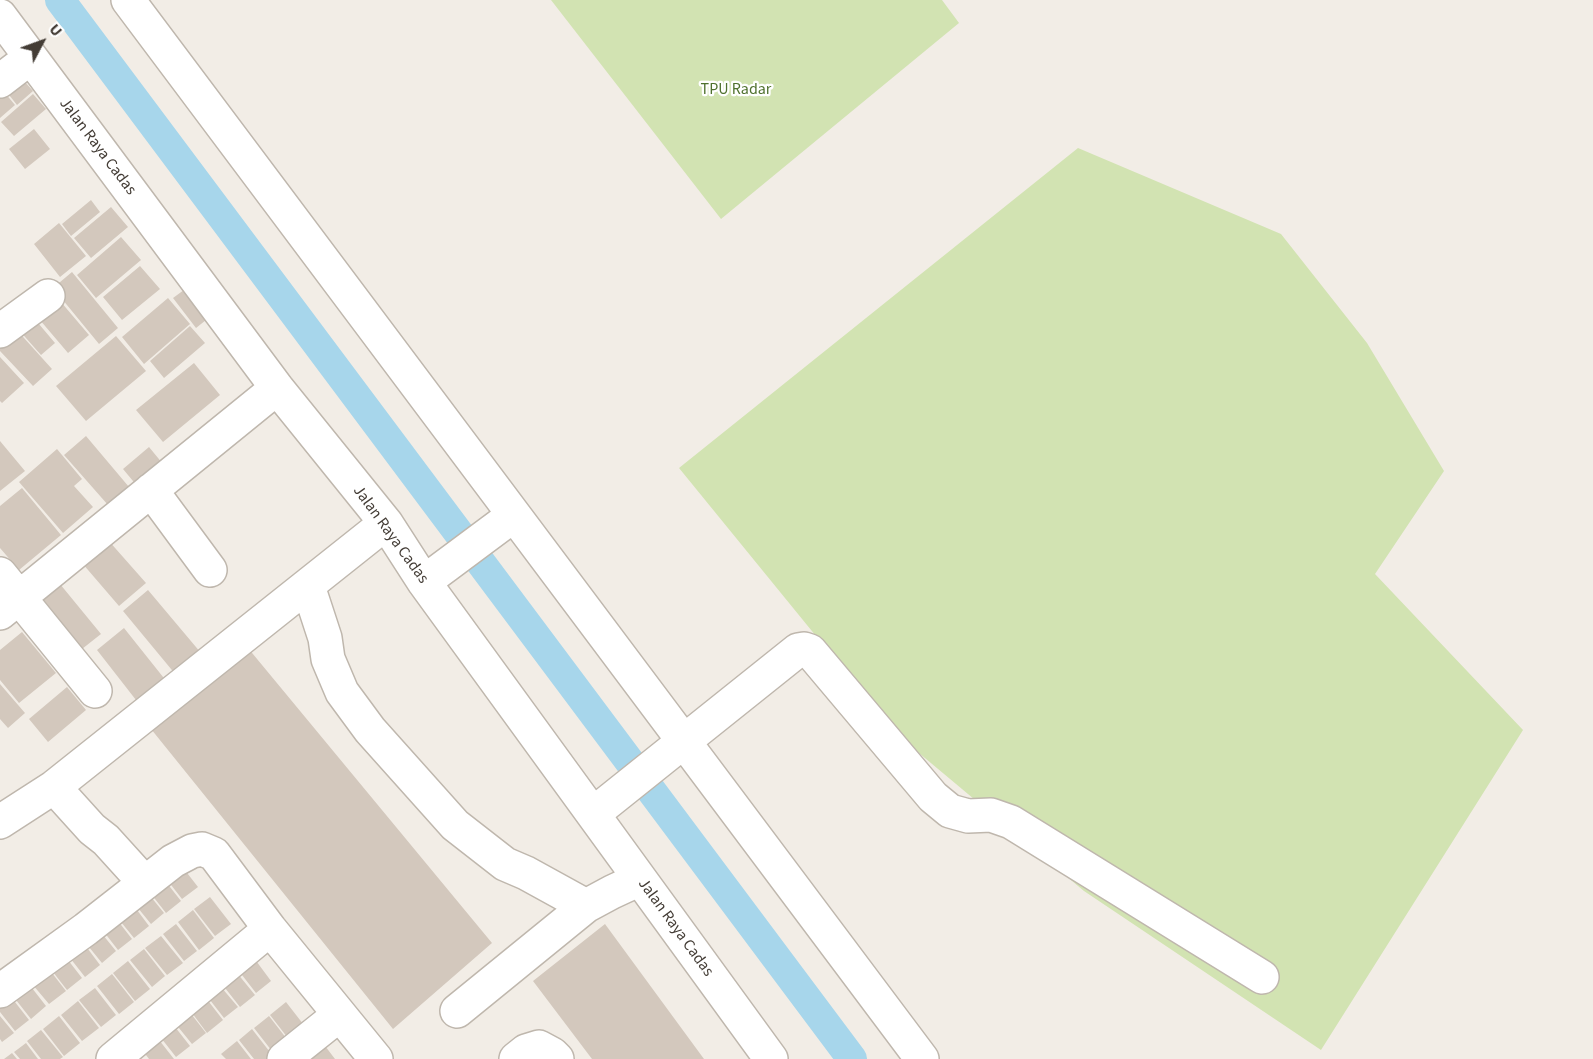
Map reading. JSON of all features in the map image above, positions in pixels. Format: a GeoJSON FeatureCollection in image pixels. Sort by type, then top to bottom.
{"type":"FeatureCollection","features":[{"type":"Feature","properties":{"kind":"street"},"geometry":{"type":"LineString","coordinates":[[128,0],[511,517],[677,747],[922,1059]]}},
{"type":"Feature","properties":{"kind":"street","name":"Jalan Raya Cadas"},"geometry":{"type":"LineString","coordinates":[[0,16],[277,388],[386,523],[433,576],[600,809],[640,879],[771,1059]]}},
{"type":"Feature","properties":{"kind":"street"},"geometry":{"type":"LineString","coordinates":[[0,81],[30,58]]}},
{"type":"Feature","properties":{"kind":"street"},"geometry":{"type":"LineString","coordinates":[[0,331],[48,296]]}},
{"type":"Feature","properties":{"kind":"street"},"geometry":{"type":"LineString","coordinates":[[95,691],[6,594],[151,490],[277,388]]}},
{"type":"Feature","properties":{"kind":"street"},"geometry":{"type":"LineString","coordinates":[[151,490],[210,570]]}},
{"type":"Feature","properties":{"kind":"street"},"geometry":{"type":"LineString","coordinates":[[433,576],[511,517]]}},
{"type":"Feature","properties":{"kind":"street"},"geometry":{"type":"LineString","coordinates":[[0,822],[54,787],[386,523]]}},
{"type":"Feature","properties":{"kind":"street"},"geometry":{"type":"LineString","coordinates":[[308,586],[325,638],[328,659],[342,692],[398,763],[455,825],[488,852],[505,864],[536,878],[586,906]]}},
{"type":"Feature","properties":{"kind":"street"},"geometry":{"type":"LineString","coordinates":[[600,809],[798,650],[804,649],[810,651],[933,797],[950,811],[968,816],[991,815],[1011,822],[1262,977]]}},
{"type":"Feature","properties":{"kind":"street"},"geometry":{"type":"LineString","coordinates":[[54,787],[145,883]]}},
{"type":"Feature","properties":{"kind":"street"},"geometry":{"type":"LineString","coordinates":[[0,991],[173,861],[192,851],[202,849],[214,854],[270,929],[376,1059]]}},
{"type":"Feature","properties":{"kind":"street"},"geometry":{"type":"LineString","coordinates":[[457,1011],[586,906],[640,879]]}},
{"type":"Feature","properties":{"kind":"street"},"geometry":{"type":"LineString","coordinates":[[113,1059],[270,929]]}},
{"type":"Feature","properties":{"kind":"street"},"geometry":{"type":"LineString","coordinates":[[284,1059],[339,1015]]}},
{"type":"Feature","properties":{"kind":"street"},"geometry":{"type":"LineString","coordinates":[[516,1059],[526,1051],[539,1047],[557,1059]]}},
{"type":"Feature","properties":{"kind":"green space","name":"TPU Radar"},"geometry":{"type":"Polygon","coordinates":[[[551,0],[942,0],[959,23],[721,219],[551,0]]]}},
{"type":"Feature","properties":{"kind":"green space"},"geometry":{"type":"Polygon","coordinates":[[[1078,148],[1281,234],[1367,343],[1444,471],[1375,574],[1523,730],[1321,1050],[1084,891],[895,733],[679,468],[1078,148]]]}},
{"type":"Feature","properties":{"kind":"building"},"geometry":{"type":"Polygon","coordinates":[[[17,73],[33,91],[17,105],[2,86],[17,73]]]}},
{"type":"Feature","properties":{"kind":"building"},"geometry":{"type":"Polygon","coordinates":[[[0,87],[15,105],[0,118],[0,87]]]}},
{"type":"Feature","properties":{"kind":"building"},"geometry":{"type":"Polygon","coordinates":[[[33,94],[46,109],[14,136],[1,122],[33,94]]]}},
{"type":"Feature","properties":{"kind":"building"},"geometry":{"type":"Polygon","coordinates":[[[34,129],[50,149],[25,169],[9,149],[34,129]]]}},
{"type":"Feature","properties":{"kind":"building"},"geometry":{"type":"Polygon","coordinates":[[[91,200],[100,212],[71,236],[62,224],[91,200]]]}},
{"type":"Feature","properties":{"kind":"building"},"geometry":{"type":"Polygon","coordinates":[[[111,207],[128,227],[91,258],[74,238],[111,207]]]}},
{"type":"Feature","properties":{"kind":"building"},"geometry":{"type":"Polygon","coordinates":[[[59,223],[86,256],[60,277],[34,244],[59,223]]]}},
{"type":"Feature","properties":{"kind":"building"},"geometry":{"type":"Polygon","coordinates":[[[121,237],[141,260],[96,298],[77,275],[121,237]]]}},
{"type":"Feature","properties":{"kind":"building"},"geometry":{"type":"Polygon","coordinates":[[[140,266],[160,289],[122,320],[103,297],[140,266]]]}},
{"type":"Feature","properties":{"kind":"building"},"geometry":{"type":"Polygon","coordinates":[[[72,272],[118,328],[99,344],[53,288],[72,272]]]}},
{"type":"Feature","properties":{"kind":"building"},"geometry":{"type":"Polygon","coordinates":[[[188,287],[211,316],[196,328],[173,298],[188,287]]]}},
{"type":"Feature","properties":{"kind":"building"},"geometry":{"type":"Polygon","coordinates":[[[55,295],[89,335],[68,353],[34,313],[55,295]]]}},
{"type":"Feature","properties":{"kind":"building"},"geometry":{"type":"Polygon","coordinates":[[[168,298],[190,324],[144,364],[122,337],[168,298]]]}},
{"type":"Feature","properties":{"kind":"building"},"geometry":{"type":"Polygon","coordinates":[[[33,317],[55,343],[41,355],[18,329],[33,317]]]}},
{"type":"Feature","properties":{"kind":"building"},"geometry":{"type":"Polygon","coordinates":[[[190,326],[205,343],[164,378],[150,361],[190,326]]]}},
{"type":"Feature","properties":{"kind":"building"},"geometry":{"type":"Polygon","coordinates":[[[15,328],[52,369],[33,386],[0,351],[0,342],[15,328]]]}},
{"type":"Feature","properties":{"kind":"building"},"geometry":{"type":"Polygon","coordinates":[[[116,336],[146,371],[86,421],[56,386],[116,336]]]}},
{"type":"Feature","properties":{"kind":"building"},"geometry":{"type":"Polygon","coordinates":[[[0,357],[24,383],[2,403],[0,401],[0,357]]]}},
{"type":"Feature","properties":{"kind":"building"},"geometry":{"type":"Polygon","coordinates":[[[194,363],[220,395],[163,442],[136,410],[194,363]]]}},
{"type":"Feature","properties":{"kind":"building"},"geometry":{"type":"Polygon","coordinates":[[[86,436],[129,487],[108,505],[64,455],[86,436]]]}},
{"type":"Feature","properties":{"kind":"building"},"geometry":{"type":"Polygon","coordinates":[[[0,441],[25,471],[0,491],[0,441]]]}},
{"type":"Feature","properties":{"kind":"building"},"geometry":{"type":"Polygon","coordinates":[[[149,447],[163,464],[138,487],[123,469],[149,447]]]}},
{"type":"Feature","properties":{"kind":"building"},"geometry":{"type":"Polygon","coordinates":[[[57,449],[82,479],[74,486],[93,507],[63,533],[19,482],[57,449]]]}},
{"type":"Feature","properties":{"kind":"building"},"geometry":{"type":"Polygon","coordinates":[[[22,488],[61,535],[19,570],[0,548],[0,506],[22,488]]]}},
{"type":"Feature","properties":{"kind":"building"},"geometry":{"type":"Polygon","coordinates":[[[108,540],[146,583],[119,606],[82,563],[108,540]]]}},
{"type":"Feature","properties":{"kind":"building"},"geometry":{"type":"Polygon","coordinates":[[[60,584],[101,634],[82,649],[41,599],[60,584]]]}},
{"type":"Feature","properties":{"kind":"building"},"geometry":{"type":"Polygon","coordinates":[[[148,590],[201,653],[176,675],[123,611],[148,590]]]}},
{"type":"Feature","properties":{"kind":"building"},"geometry":{"type":"Polygon","coordinates":[[[124,628],[171,687],[143,709],[97,650],[124,628]]]}},
{"type":"Feature","properties":{"kind":"building"},"geometry":{"type":"Polygon","coordinates":[[[22,632],[56,673],[19,703],[0,680],[0,650],[22,632]]]}},
{"type":"Feature","properties":{"kind":"building"},"geometry":{"type":"Polygon","coordinates":[[[243,642],[492,943],[393,1029],[147,724],[243,642]]]}},
{"type":"Feature","properties":{"kind":"building"},"geometry":{"type":"Polygon","coordinates":[[[0,684],[25,713],[8,728],[0,719],[0,684]]]}},
{"type":"Feature","properties":{"kind":"building"},"geometry":{"type":"Polygon","coordinates":[[[67,687],[86,710],[48,742],[29,719],[67,687]]]}},
{"type":"Feature","properties":{"kind":"building"},"geometry":{"type":"Polygon","coordinates":[[[177,860],[198,887],[182,899],[161,872],[177,860]]]}},
{"type":"Feature","properties":{"kind":"building"},"geometry":{"type":"Polygon","coordinates":[[[159,873],[181,901],[166,913],[144,885],[159,873]]]}},
{"type":"Feature","properties":{"kind":"building"},"geometry":{"type":"Polygon","coordinates":[[[143,887],[164,913],[151,924],[129,897],[143,887]]]}},
{"type":"Feature","properties":{"kind":"building"},"geometry":{"type":"Polygon","coordinates":[[[210,897],[231,924],[215,936],[194,909],[210,897]]]}},
{"type":"Feature","properties":{"kind":"building"},"geometry":{"type":"Polygon","coordinates":[[[128,898],[149,926],[134,938],[112,911],[128,898]]]}},
{"type":"Feature","properties":{"kind":"building"},"geometry":{"type":"Polygon","coordinates":[[[193,910],[214,938],[199,950],[178,922],[193,910]]]}},
{"type":"Feature","properties":{"kind":"building"},"geometry":{"type":"Polygon","coordinates":[[[111,912],[132,939],[118,950],[97,923],[111,912]]]}},
{"type":"Feature","properties":{"kind":"building"},"geometry":{"type":"Polygon","coordinates":[[[94,924],[116,951],[102,963],[80,936],[94,924]]]}},
{"type":"Feature","properties":{"kind":"building"},"geometry":{"type":"Polygon","coordinates":[[[176,924],[197,951],[184,961],[163,934],[176,924]]]}},
{"type":"Feature","properties":{"kind":"building"},"geometry":{"type":"Polygon","coordinates":[[[605,924],[704,1059],[592,1059],[533,981],[605,924]]]}},
{"type":"Feature","properties":{"kind":"building"},"geometry":{"type":"Polygon","coordinates":[[[161,936],[183,963],[167,975],[145,948],[161,936]]]}},
{"type":"Feature","properties":{"kind":"building"},"geometry":{"type":"Polygon","coordinates":[[[79,937],[100,965],[85,977],[63,949],[79,937]]]}},
{"type":"Feature","properties":{"kind":"building"},"geometry":{"type":"Polygon","coordinates":[[[144,949],[165,976],[152,987],[130,960],[144,949]]]}},
{"type":"Feature","properties":{"kind":"building"},"geometry":{"type":"Polygon","coordinates":[[[61,951],[82,978],[67,990],[46,963],[61,951]]]}},
{"type":"Feature","properties":{"kind":"building"},"geometry":{"type":"Polygon","coordinates":[[[251,954],[271,981],[256,993],[235,966],[251,954]]]}},
{"type":"Feature","properties":{"kind":"building"},"geometry":{"type":"Polygon","coordinates":[[[128,961],[150,989],[135,1001],[113,973],[128,961]]]}},
{"type":"Feature","properties":{"kind":"building"},"geometry":{"type":"Polygon","coordinates":[[[45,964],[66,991],[49,1004],[27,978],[45,964]]]}},
{"type":"Feature","properties":{"kind":"building"},"geometry":{"type":"Polygon","coordinates":[[[233,968],[255,995],[240,1007],[218,979],[233,968]]]}},
{"type":"Feature","properties":{"kind":"building"},"geometry":{"type":"Polygon","coordinates":[[[112,974],[134,1002],[119,1014],[97,986],[112,974]]]}},
{"type":"Feature","properties":{"kind":"building"},"geometry":{"type":"Polygon","coordinates":[[[25,979],[46,1006],[31,1019],[9,991],[25,979]]]}},
{"type":"Feature","properties":{"kind":"building"},"geometry":{"type":"Polygon","coordinates":[[[216,981],[238,1007],[224,1018],[203,991],[216,981]]]}},
{"type":"Feature","properties":{"kind":"building"},"geometry":{"type":"Polygon","coordinates":[[[95,988],[116,1015],[101,1027],[79,1000],[95,988]]]}},
{"type":"Feature","properties":{"kind":"building"},"geometry":{"type":"Polygon","coordinates":[[[8,993],[29,1020],[15,1031],[0,1012],[0,999],[8,993]]]}},
{"type":"Feature","properties":{"kind":"building"},"geometry":{"type":"Polygon","coordinates":[[[202,993],[223,1020],[207,1033],[186,1005],[202,993]]]}},
{"type":"Feature","properties":{"kind":"building"},"geometry":{"type":"Polygon","coordinates":[[[78,1001],[99,1028],[82,1041],[61,1015],[78,1001]]]}},
{"type":"Feature","properties":{"kind":"building"},"geometry":{"type":"Polygon","coordinates":[[[286,1002],[307,1029],[291,1042],[270,1015],[286,1002]]]}},
{"type":"Feature","properties":{"kind":"building"},"geometry":{"type":"Polygon","coordinates":[[[185,1006],[206,1033],[192,1044],[170,1017],[185,1006]]]}},
{"type":"Feature","properties":{"kind":"building"},"geometry":{"type":"Polygon","coordinates":[[[0,1016],[14,1033],[2,1042],[0,1039],[0,1016]]]}},
{"type":"Feature","properties":{"kind":"building"},"geometry":{"type":"Polygon","coordinates":[[[59,1016],[80,1043],[64,1056],[43,1029],[59,1016]]]}},
{"type":"Feature","properties":{"kind":"building"},"geometry":{"type":"Polygon","coordinates":[[[269,1016],[290,1043],[275,1055],[254,1028],[269,1016]]]}},
{"type":"Feature","properties":{"kind":"building"},"geometry":{"type":"Polygon","coordinates":[[[168,1018],[190,1046],[176,1057],[154,1029],[168,1018]]]}},
{"type":"Feature","properties":{"kind":"building"},"geometry":{"type":"Polygon","coordinates":[[[252,1029],[273,1056],[270,1059],[254,1059],[239,1040],[252,1029]]]}},
{"type":"Feature","properties":{"kind":"building"},"geometry":{"type":"Polygon","coordinates":[[[41,1030],[63,1057],[41,1059],[27,1041],[41,1030]]]}},
{"type":"Feature","properties":{"kind":"building"},"geometry":{"type":"Polygon","coordinates":[[[152,1031],[174,1059],[149,1059],[137,1043],[152,1031]]]}},
{"type":"Feature","properties":{"kind":"building"},"geometry":{"type":"Polygon","coordinates":[[[319,1038],[335,1059],[310,1059],[319,1038]]]}},
{"type":"Feature","properties":{"kind":"building"},"geometry":{"type":"Polygon","coordinates":[[[237,1041],[251,1059],[226,1059],[221,1054],[237,1041]]]}},
{"type":"Feature","properties":{"kind":"building"},"geometry":{"type":"Polygon","coordinates":[[[26,1043],[38,1059],[20,1059],[14,1052],[26,1043]]]}},
{"type":"Feature","properties":{"kind":"building"},"geometry":{"type":"Polygon","coordinates":[[[12,1053],[17,1059],[4,1059],[12,1053]]]}},
{"type":"Feature","properties":{"kind":"waterway"},"geometry":{"type":"LineString","coordinates":[[60,0],[852,1059]]}}]}
